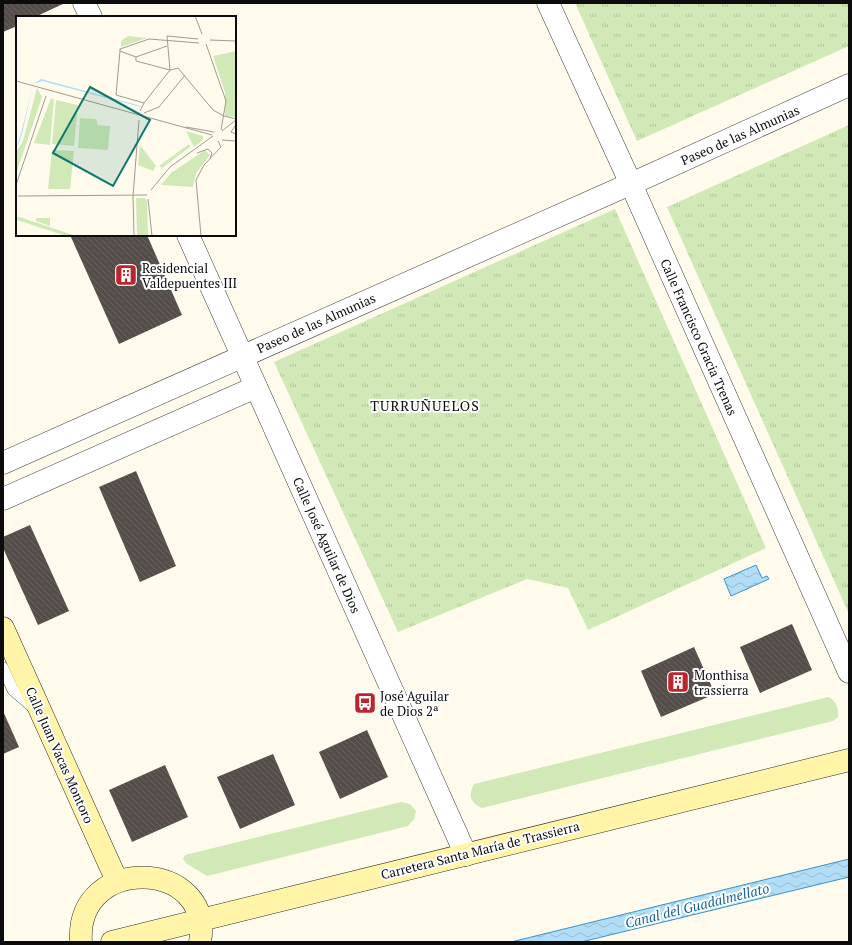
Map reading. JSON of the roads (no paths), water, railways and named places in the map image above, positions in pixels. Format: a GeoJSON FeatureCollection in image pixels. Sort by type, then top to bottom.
{"type":"FeatureCollection","features":[{"type":"Feature","properties":{"kind":"street"},"geometry":{"type":"LineString","coordinates":[[84,3],[90,16]]}},
{"type":"Feature","properties":{"kind":"street","name":"Calle Francisco Gracia Trenas"},"geometry":{"type":"LineString","coordinates":[[548,3],[849,672]]}},
{"type":"Feature","properties":{"kind":"street","name":"Paseo de las Almunias"},"geometry":{"type":"LineString","coordinates":[[3,463],[849,85]]}},
{"type":"Feature","properties":{"kind":"street","name":"Calle José Aguilar de Dios"},"geometry":{"type":"LineString","coordinates":[[188,236],[466,855]]}},
{"type":"Feature","properties":{"kind":"street"},"geometry":{"type":"LineString","coordinates":[[3,499],[256,386]]}},
{"type":"Feature","properties":{"kind":"street","name":"Calle Juan Vacas Montoro"},"geometry":{"type":"LineString","coordinates":[[3,628],[117,881]]}},
{"type":"Feature","properties":{"kind":"street","name":"Carretera Santa María de Trassierra"},"geometry":{"type":"LineString","coordinates":[[112,942],[466,855],[531,837],[849,760]]}},
{"type":"Feature","properties":{"kind":"street"},"geometry":{"type":"LineString","coordinates":[[81,942],[83,920],[91,904],[102,891],[117,881],[143,876],[157,878],[169,883],[181,890],[190,900],[200,921],[202,935],[200,942]]}},
{"type":"Feature","properties":{"kind":"lane"},"geometry":{"type":"LineString","coordinates":[[3,668],[13,690],[40,713]]}},
{"type":"Feature","properties":{"kind":"water"},"geometry":{"type":"Polygon","coordinates":[[[756,565],[762,578],[767,576],[769,579],[731,596],[724,579],[756,565]]]}},
{"type":"Feature","properties":{"kind":"water","name":"Canal del Guadalmellato"},"geometry":{"type":"Polygon","coordinates":[[[849,859],[849,877],[581,942],[511,942],[849,859]]]}},
{"type":"Feature","properties":{"kind":"place","name":"Residencial Valdepuentes III"},"geometry":{"type":"Point","coordinates":[126,275]}},
{"type":"Feature","properties":{"kind":"place","name":"Monthisa trassierra"},"geometry":{"type":"Point","coordinates":[678,682]}},
{"type":"Feature","properties":{"kind":"place","name":"José Aguilar de Dios 2ª"},"geometry":{"type":"Point","coordinates":[365,703]}},
{"type":"Feature","properties":{"kind":"district","name":"TURRUÑUELOS"},"geometry":{"type":"Point","coordinates":[425,405]}}]}
